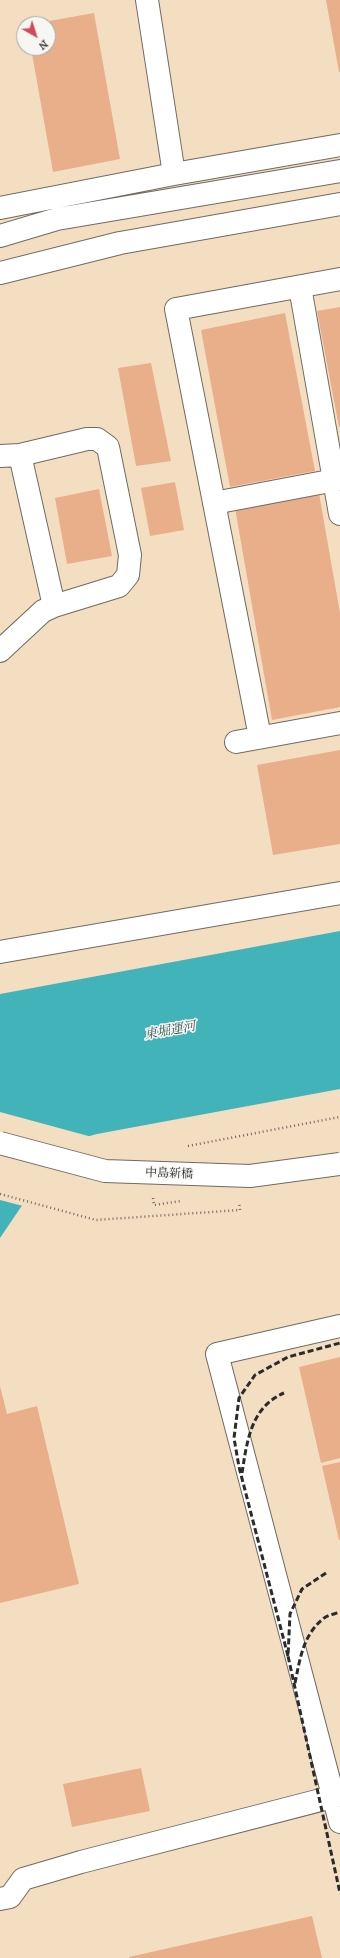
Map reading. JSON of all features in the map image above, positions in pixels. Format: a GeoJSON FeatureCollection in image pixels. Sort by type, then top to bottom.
{"type":"FeatureCollection","features":[{"type":"Feature","properties":{"kind":"street"},"geometry":{"type":"LineString","coordinates":[[147,0],[174,174]]}},
{"type":"Feature","properties":{"kind":"street"},"geometry":{"type":"LineString","coordinates":[[0,208],[174,174],[340,145]]}},
{"type":"Feature","properties":{"kind":"street"},"geometry":{"type":"LineString","coordinates":[[0,236],[57,219],[340,171]]}},
{"type":"Feature","properties":{"kind":"street"},"geometry":{"type":"LineString","coordinates":[[0,273],[120,243],[340,204]]}},
{"type":"Feature","properties":{"kind":"street"},"geometry":{"type":"LineString","coordinates":[[260,737],[176,308],[340,279]]}},
{"type":"Feature","properties":{"kind":"street"},"geometry":{"type":"LineString","coordinates":[[300,287],[337,479],[340,514]]}},
{"type":"Feature","properties":{"kind":"street"},"geometry":{"type":"LineString","coordinates":[[0,652],[43,611],[54,606],[119,586],[128,575],[130,556],[108,447],[97,439],[87,438],[10,456],[54,606]]}},
{"type":"Feature","properties":{"kind":"street"},"geometry":{"type":"LineString","coordinates":[[214,503],[337,479]]}},
{"type":"Feature","properties":{"kind":"street"},"geometry":{"type":"LineString","coordinates":[[236,742],[340,722]]}},
{"type":"Feature","properties":{"kind":"street"},"geometry":{"type":"LineString","coordinates":[[0,952],[340,893]]}},
{"type":"Feature","properties":{"kind":"street","name":"中島新橋"},"geometry":{"type":"LineString","coordinates":[[0,1143],[105,1171],[250,1176],[340,1164]]}},
{"type":"Feature","properties":{"kind":"street"},"geometry":{"type":"LineString","coordinates":[[340,1326],[217,1354],[332,1758],[340,1822]]}},
{"type":"Feature","properties":{"kind":"street"},"geometry":{"type":"LineString","coordinates":[[0,1899],[10,1897],[23,1879],[81,1862],[337,1796]]}},
{"type":"Feature","properties":{"kind":"path"},"geometry":{"type":"LineString","coordinates":[[0,1194],[96,1220]]}},
{"type":"Feature","properties":{"kind":"water","name":"東堀運河"},"geometry":{"type":"Polygon","coordinates":[[[340,931],[340,1089],[97,1134],[65,1143],[52,1151],[40,1179],[0,1238],[0,994],[340,931]]]}},
{"type":"Feature","properties":{"kind":"pier"},"geometry":{"type":"Polygon","coordinates":[[[0,1112],[92,1137],[65,1145],[54,1152],[41,1180],[23,1206],[0,1200],[0,1112]]]}},
{"type":"Feature","properties":{"kind":"building"},"geometry":{"type":"Polygon","coordinates":[[[326,0],[340,0],[340,72],[339,72],[326,0]]]}},
{"type":"Feature","properties":{"kind":"building"},"geometry":{"type":"Polygon","coordinates":[[[94,13],[120,159],[53,172],[32,56],[56,56],[56,20],[94,13]]]}},
{"type":"Feature","properties":{"kind":"building"},"geometry":{"type":"Polygon","coordinates":[[[340,307],[340,427],[339,427],[317,311],[340,307]]]}},
{"type":"Feature","properties":{"kind":"building"},"geometry":{"type":"Polygon","coordinates":[[[285,313],[315,471],[230,487],[201,330],[285,313]]]}},
{"type":"Feature","properties":{"kind":"building"},"geometry":{"type":"Polygon","coordinates":[[[151,363],[171,461],[136,466],[118,368],[151,363]]]}},
{"type":"Feature","properties":{"kind":"building"},"geometry":{"type":"Polygon","coordinates":[[[175,482],[184,530],[150,536],[141,488],[175,482]]]}},
{"type":"Feature","properties":{"kind":"building"},"geometry":{"type":"Polygon","coordinates":[[[99,489],[112,556],[67,564],[55,498],[99,489]]]}},
{"type":"Feature","properties":{"kind":"building"},"geometry":{"type":"Polygon","coordinates":[[[319,493],[340,613],[340,707],[272,720],[235,508],[319,493]]]}},
{"type":"Feature","properties":{"kind":"building"},"geometry":{"type":"Polygon","coordinates":[[[340,750],[340,844],[273,855],[257,765],[340,750]]]}},
{"type":"Feature","properties":{"kind":"building"},"geometry":{"type":"Polygon","coordinates":[[[340,1357],[340,1458],[321,1463],[299,1367],[340,1357]]]}},
{"type":"Feature","properties":{"kind":"building"},"geometry":{"type":"Polygon","coordinates":[[[0,1386],[7,1414],[37,1406],[79,1584],[0,1603],[0,1386]]]}},
{"type":"Feature","properties":{"kind":"building"},"geometry":{"type":"Polygon","coordinates":[[[340,1462],[340,1540],[339,1540],[322,1466],[340,1462]]]}},
{"type":"Feature","properties":{"kind":"building"},"geometry":{"type":"Polygon","coordinates":[[[141,1768],[150,1811],[72,1827],[63,1784],[141,1768]]]}},
{"type":"Feature","properties":{"kind":"building"},"geometry":{"type":"Polygon","coordinates":[[[312,1916],[322,1958],[129,1958],[129,1957],[312,1916]]]}},
{"type":"Feature","properties":{"kind":"railway"},"geometry":{"type":"LineString","coordinates":[[288,1656],[239,1467],[234,1438],[239,1398],[255,1375],[288,1357],[340,1343]]}},
{"type":"Feature","properties":{"kind":"railway"},"geometry":{"type":"LineString","coordinates":[[242,1473],[252,1426],[264,1407],[273,1399],[284,1393]]}},
{"type":"Feature","properties":{"kind":"railway"},"geometry":{"type":"LineString","coordinates":[[326,1573],[302,1589],[290,1614],[288,1656],[340,1893]]}},
{"type":"Feature","properties":{"kind":"railway"},"geometry":{"type":"LineString","coordinates":[[295,1683],[303,1648],[311,1632],[316,1625],[325,1618],[340,1612]]}}]}
